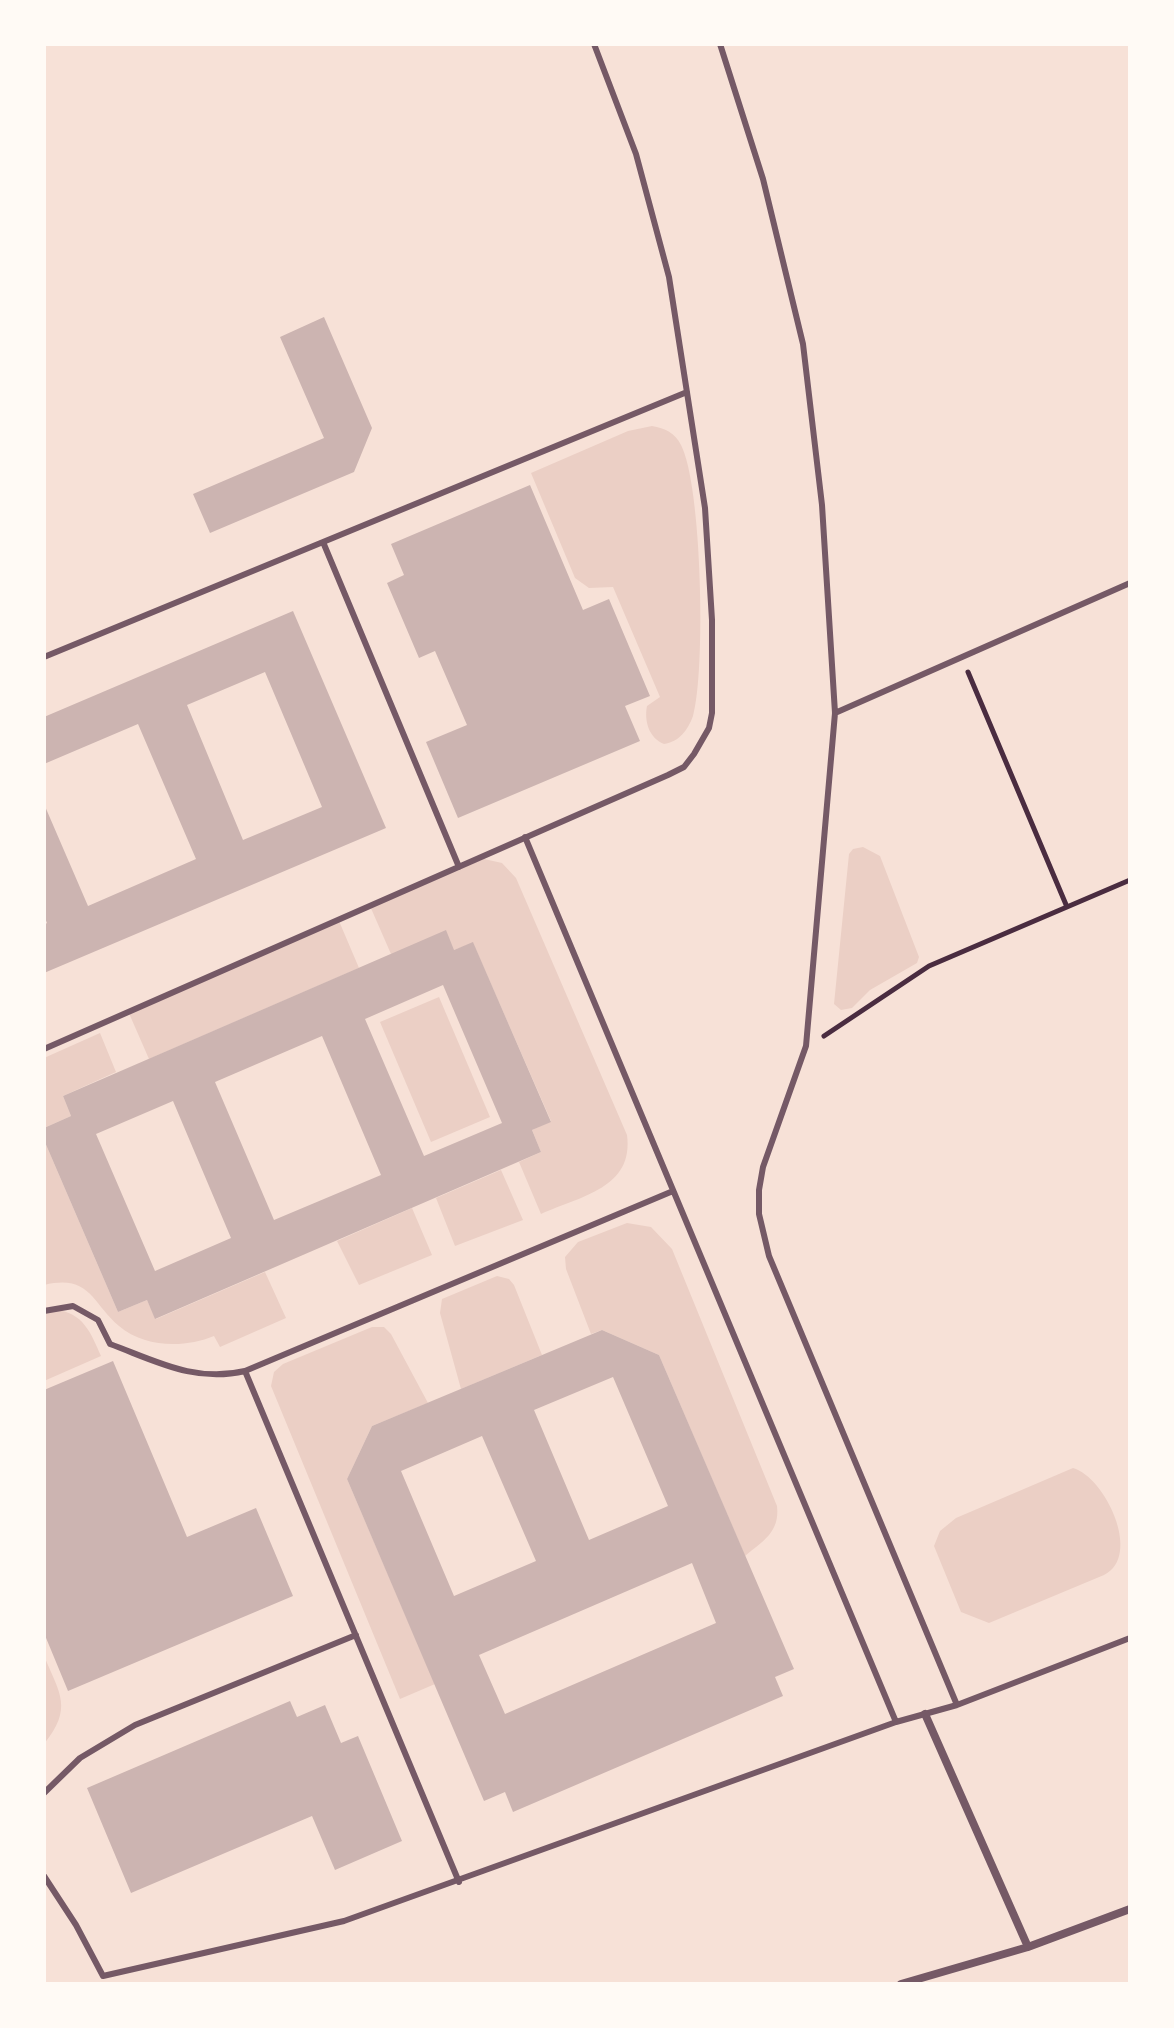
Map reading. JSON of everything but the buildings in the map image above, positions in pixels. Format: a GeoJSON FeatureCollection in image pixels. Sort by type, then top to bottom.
{"type":"FeatureCollection","features":[{"type":"Feature","properties":{"kind":"street"},"geometry":{"type":"LineString","coordinates":[[925,1714],[1028,1947]]}},
{"type":"Feature","properties":{"kind":"street"},"geometry":{"type":"LineString","coordinates":[[901,1984],[1028,1947],[1130,1909]]}},
{"type":"Feature","properties":{"kind":"lane"},"geometry":{"type":"LineString","coordinates":[[44,1049],[684,767],[709,728],[712,620],[705,508],[687,392],[665,262],[636,154],[594,44]]}},
{"type":"Feature","properties":{"kind":"lane"},"geometry":{"type":"LineString","coordinates":[[720,44],[763,179],[803,344],[822,505],[835,713],[806,1046],[763,1167],[759,1214],[762,1235],[957,1705]]}},
{"type":"Feature","properties":{"kind":"lane"},"geometry":{"type":"LineString","coordinates":[[44,657],[687,392]]}},
{"type":"Feature","properties":{"kind":"lane"},"geometry":{"type":"LineString","coordinates":[[323,542],[459,867]]}},
{"type":"Feature","properties":{"kind":"lane"},"geometry":{"type":"LineString","coordinates":[[835,713],[1130,583]]}},
{"type":"Feature","properties":{"kind":"lane"},"geometry":{"type":"LineString","coordinates":[[525,837],[896,1722]]}},
{"type":"Feature","properties":{"kind":"lane"},"geometry":{"type":"LineString","coordinates":[[44,1311],[73,1306],[98,1320],[110,1344],[187,1373],[220,1377],[245,1371],[673,1191]]}},
{"type":"Feature","properties":{"kind":"lane"},"geometry":{"type":"LineString","coordinates":[[245,1371],[459,1882]]}},
{"type":"Feature","properties":{"kind":"lane"},"geometry":{"type":"LineString","coordinates":[[44,1793],[80,1758],[135,1725],[356,1635]]}},
{"type":"Feature","properties":{"kind":"lane"},"geometry":{"type":"LineString","coordinates":[[44,1876],[76,1925],[103,1976],[344,1921],[896,1722],[957,1705],[1130,1638]]}},
{"type":"Feature","properties":{"kind":"path"},"geometry":{"type":"LineString","coordinates":[[961,655],[1067,907]]}},
{"type":"Feature","properties":{"kind":"path"},"geometry":{"type":"LineString","coordinates":[[806,1046],[814,1039],[832,1033],[903,980],[929,966],[1130,880]]}},
{"type":"Feature","properties":{"kind":"shaded area"},"geometry":{"type":"Polygon","coordinates":[[[652,426],[676,437],[688,466],[694,498],[700,579],[700,661],[693,716],[682,734],[664,744],[651,733],[646,717],[647,706],[660,697],[613,587],[589,588],[575,578],[531,473],[628,431],[652,426]]]}},
{"type":"Feature","properties":{"kind":"shaded area"},"geometry":{"type":"Polygon","coordinates":[[[863,847],[880,856],[919,957],[917,963],[870,990],[852,1008],[841,1010],[834,1004],[849,854],[853,849],[863,847]]]}},
{"type":"Feature","properties":{"kind":"shaded area"},"geometry":{"type":"Polygon","coordinates":[[[484,859],[502,863],[516,878],[627,1135],[627,1153],[613,1179],[588,1195],[541,1214],[519,1162],[541,1152],[532,1130],[551,1121],[473,943],[454,950],[391,954],[370,906],[484,859]]]}},
{"type":"Feature","properties":{"kind":"shaded area"},"geometry":{"type":"Polygon","coordinates":[[[339,921],[359,968],[149,1059],[128,1011],[339,921]]]}},
{"type":"Feature","properties":{"kind":"shaded area"},"geometry":{"type":"Polygon","coordinates":[[[439,997],[490,1117],[431,1142],[380,1022],[439,997]]]}},
{"type":"Feature","properties":{"kind":"shaded area"},"geometry":{"type":"Polygon","coordinates":[[[100,1033],[116,1072],[63,1096],[71,1116],[44,1128],[44,1058],[100,1033]]]}},
{"type":"Feature","properties":{"kind":"shaded area"},"geometry":{"type":"Polygon","coordinates":[[[44,1140],[118,1312],[147,1300],[156,1319],[265,1272],[286,1318],[220,1347],[214,1336],[191,1343],[165,1344],[129,1333],[81,1287],[71,1283],[44,1285],[44,1140]]]}},
{"type":"Feature","properties":{"kind":"shaded area"},"geometry":{"type":"Polygon","coordinates":[[[501,1170],[523,1220],[455,1246],[436,1198],[501,1170]]]}},
{"type":"Feature","properties":{"kind":"shaded area"},"geometry":{"type":"Polygon","coordinates":[[[412,1208],[432,1255],[359,1285],[337,1241],[412,1208]]]}},
{"type":"Feature","properties":{"kind":"shaded area"},"geometry":{"type":"Polygon","coordinates":[[[627,1223],[651,1227],[672,1249],[777,1506],[773,1529],[745,1556],[659,1355],[602,1330],[591,1334],[566,1269],[565,1257],[578,1242],[627,1223]]]}},
{"type":"Feature","properties":{"kind":"shaded area"},"geometry":{"type":"Polygon","coordinates":[[[497,1276],[509,1279],[514,1285],[542,1355],[461,1389],[440,1313],[442,1299],[497,1276]]]}},
{"type":"Feature","properties":{"kind":"shaded area"},"geometry":{"type":"Polygon","coordinates":[[[55,1310],[73,1315],[85,1325],[101,1356],[44,1381],[44,1312],[55,1310]]]}},
{"type":"Feature","properties":{"kind":"shaded area"},"geometry":{"type":"Polygon","coordinates":[[[372,1327],[384,1327],[391,1334],[428,1403],[372,1426],[347,1479],[435,1684],[400,1699],[271,1386],[274,1372],[283,1364],[372,1327]]]}},
{"type":"Feature","properties":{"kind":"shaded area"},"geometry":{"type":"Polygon","coordinates":[[[1073,1468],[1097,1486],[1115,1518],[1120,1535],[1120,1552],[1115,1565],[1104,1575],[989,1623],[961,1612],[934,1546],[940,1531],[956,1518],[1073,1468]]]}},
{"type":"Feature","properties":{"kind":"shaded area"},"geometry":{"type":"Polygon","coordinates":[[[44,1656],[59,1691],[61,1710],[44,1744],[44,1656]]]}}]}
